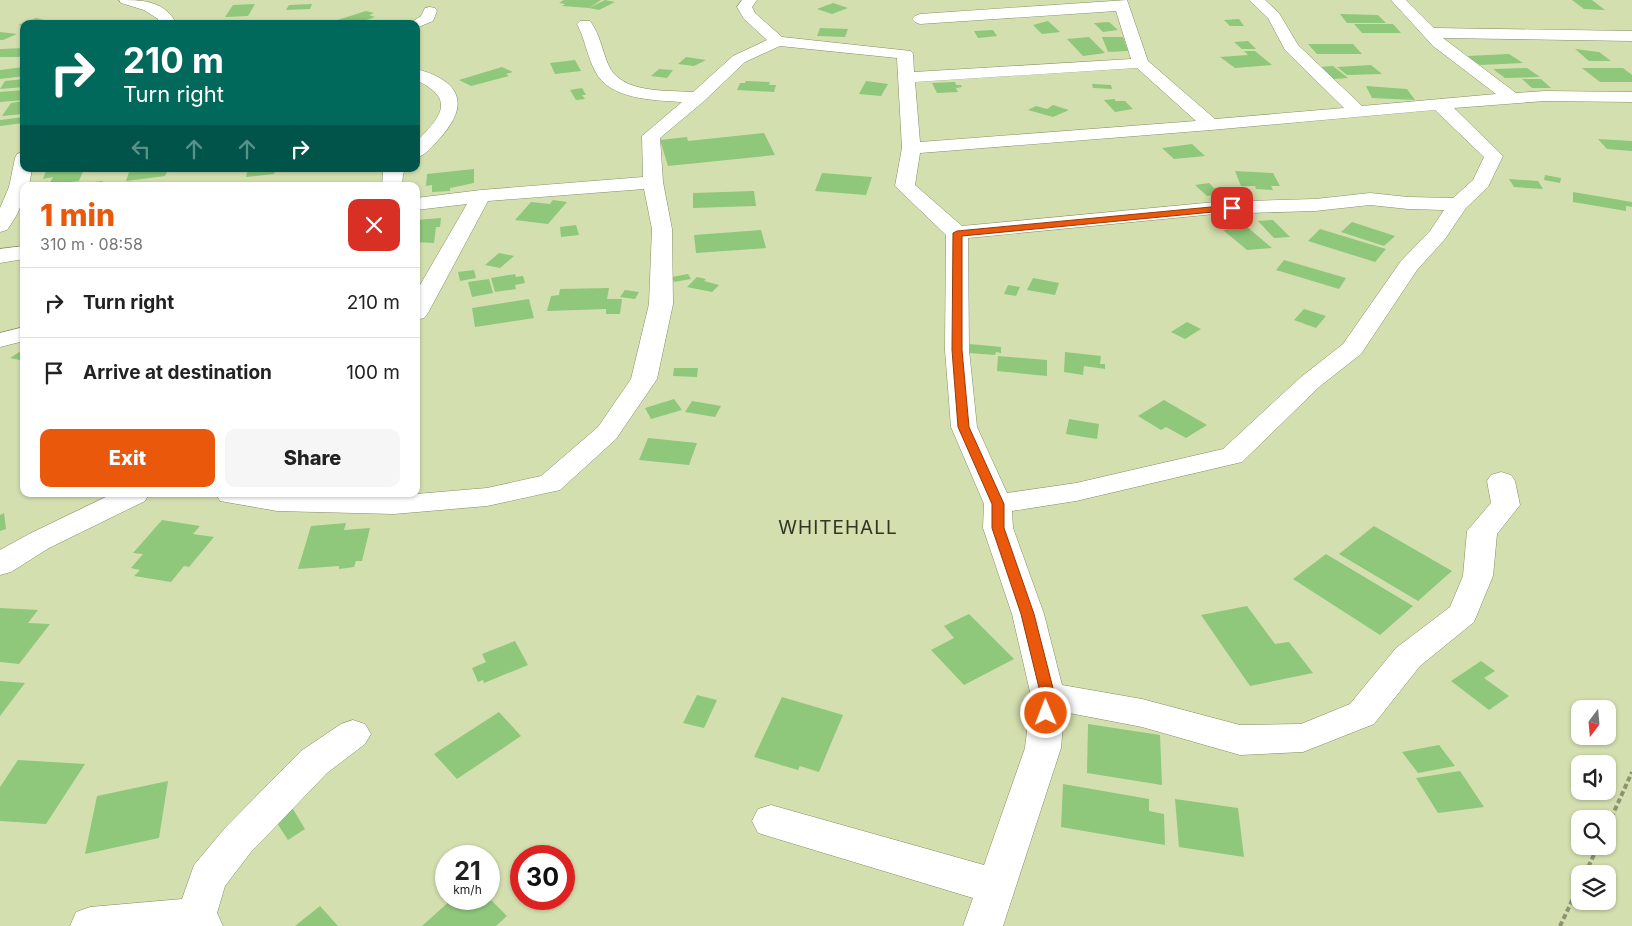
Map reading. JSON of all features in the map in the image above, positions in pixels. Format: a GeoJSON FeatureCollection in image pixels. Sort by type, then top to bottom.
{"type":"FeatureCollection","features":[{"type":"Feature","properties":{"kind":"street"},"geometry":{"type":"LineString","coordinates":[[126,0],[157,10],[165,16],[167,20]]}},
{"type":"Feature","properties":{"kind":"street"},"geometry":{"type":"LineString","coordinates":[[750,0],[744,7],[749,16],[778,41],[906,66],[1142,63]]}},
{"type":"Feature","properties":{"kind":"street"},"geometry":{"type":"LineString","coordinates":[[1256,0],[1274,16],[1291,47],[1358,112]]}},
{"type":"Feature","properties":{"kind":"street"},"geometry":{"type":"LineString","coordinates":[[1398,0],[1429,33],[1512,98]]}},
{"type":"Feature","properties":{"kind":"street"},"geometry":{"type":"LineString","coordinates":[[935,3],[928,6],[920,19],[906,66],[911,148],[906,186],[957,233],[957,350],[964,427],[998,504],[998,528],[1028,614],[1048,696],[1043,748],[983,926]]}},
{"type":"Feature","properties":{"kind":"street"},"geometry":{"type":"LineString","coordinates":[[920,19],[1120,3],[1142,63],[1211,125]]}},
{"type":"Feature","properties":{"kind":"street"},"geometry":{"type":"LineString","coordinates":[[420,22],[428,18],[430,10]]}},
{"type":"Feature","properties":{"kind":"street"},"geometry":{"type":"LineString","coordinates":[[585,24],[592,34],[595,52],[608,79],[623,88],[697,98]]}},
{"type":"Feature","properties":{"kind":"street"},"geometry":{"type":"LineString","coordinates":[[1429,33],[1632,36]]}},
{"type":"Feature","properties":{"kind":"street"},"geometry":{"type":"LineString","coordinates":[[250,497],[277,501],[394,504],[486,497],[550,483],[607,433],[644,379],[661,304],[662,229],[653,182],[651,136],[697,98],[739,58],[778,41]]}},
{"type":"Feature","properties":{"kind":"street"},"geometry":{"type":"LineString","coordinates":[[420,76],[442,87],[450,99],[450,113],[436,133],[420,148]]}},
{"type":"Feature","properties":{"kind":"street"},"geometry":{"type":"LineString","coordinates":[[911,148],[1211,125],[1512,98],[1545,96],[1632,97]]}},
{"type":"Feature","properties":{"kind":"street"},"geometry":{"type":"LineString","coordinates":[[998,504],[1076,492],[1232,456],[1310,382],[1352,348],[1409,266],[1438,235],[1458,204],[1481,183],[1494,156],[1440,105]]}},
{"type":"Feature","properties":{"kind":"street"},"geometry":{"type":"LineString","coordinates":[[0,226],[8,216],[22,172]]}},
{"type":"Feature","properties":{"kind":"street"},"geometry":{"type":"LineString","coordinates":[[420,204],[481,196],[653,182]]}},
{"type":"Feature","properties":{"kind":"street"},"geometry":{"type":"LineString","coordinates":[[420,306],[481,196]]}},
{"type":"Feature","properties":{"kind":"street"},"geometry":{"type":"LineString","coordinates":[[957,233],[1215,208],[1315,205],[1370,199],[1408,203],[1458,204]]}},
{"type":"Feature","properties":{"kind":"street"},"geometry":{"type":"LineString","coordinates":[[0,256],[20,253]]}},
{"type":"Feature","properties":{"kind":"street"},"geometry":{"type":"LineString","coordinates":[[0,340],[20,335]]}},
{"type":"Feature","properties":{"kind":"street"},"geometry":{"type":"LineString","coordinates":[[1048,696],[1142,713],[1240,740],[1303,738],[1362,714],[1408,657],[1463,614],[1478,576],[1482,531],[1506,505],[1501,481]]}},
{"type":"Feature","properties":{"kind":"street"},"geometry":{"type":"LineString","coordinates":[[0,564],[40,540],[130,497]]}},
{"type":"Feature","properties":{"kind":"street"},"geometry":{"type":"LineString","coordinates":[[90,926],[200,921],[208,878],[238,840],[314,762],[353,734]]}},
{"type":"Feature","properties":{"kind":"street"},"geometry":{"type":"LineString","coordinates":[[771,821],[996,887]]}},
{"type":"Feature","properties":{"kind":"path"},"geometry":{"type":"LineString","coordinates":[[1615,810],[1632,772]]}},
{"type":"Feature","properties":{"kind":"path"},"geometry":{"type":"LineString","coordinates":[[1560,926],[1571,903]]}},
{"type":"Feature","properties":{"kind":"building"},"geometry":{"type":"Polygon","coordinates":[[[564,0],[601,0],[589,8],[562,6],[565,4],[559,3],[564,0]]]}},
{"type":"Feature","properties":{"kind":"building"},"geometry":{"type":"Polygon","coordinates":[[[605,0],[615,2],[599,10],[589,8],[605,0]]]}},
{"type":"Feature","properties":{"kind":"building"},"geometry":{"type":"Polygon","coordinates":[[[1572,0],[1592,0],[1605,10],[1584,9],[1572,0]]]}},
{"type":"Feature","properties":{"kind":"building"},"geometry":{"type":"Polygon","coordinates":[[[833,3],[848,8],[832,14],[817,9],[833,3]]]}},
{"type":"Feature","properties":{"kind":"building"},"geometry":{"type":"Polygon","coordinates":[[[255,4],[248,16],[225,17],[233,5],[255,4]]]}},
{"type":"Feature","properties":{"kind":"building"},"geometry":{"type":"Polygon","coordinates":[[[312,4],[310,9],[286,10],[289,5],[312,4]]]}},
{"type":"Feature","properties":{"kind":"building"},"geometry":{"type":"Polygon","coordinates":[[[366,11],[374,13],[369,15],[375,17],[366,20],[337,20],[366,11]]]}},
{"type":"Feature","properties":{"kind":"building"},"geometry":{"type":"Polygon","coordinates":[[[1340,14],[1378,15],[1386,23],[1347,23],[1340,14]]]}},
{"type":"Feature","properties":{"kind":"building"},"geometry":{"type":"Polygon","coordinates":[[[1239,19],[1244,26],[1230,26],[1224,20],[1239,19]]]}},
{"type":"Feature","properties":{"kind":"building"},"geometry":{"type":"Polygon","coordinates":[[[1048,21],[1060,32],[1042,34],[1033,25],[1048,21]]]}},
{"type":"Feature","properties":{"kind":"building"},"geometry":{"type":"Polygon","coordinates":[[[1109,22],[1118,30],[1103,32],[1094,23],[1109,22]]]}},
{"type":"Feature","properties":{"kind":"building"},"geometry":{"type":"Polygon","coordinates":[[[1354,24],[1393,24],[1401,33],[1362,33],[1354,24]]]}},
{"type":"Feature","properties":{"kind":"building"},"geometry":{"type":"Polygon","coordinates":[[[820,28],[848,29],[845,37],[817,36],[820,28]]]}},
{"type":"Feature","properties":{"kind":"building"},"geometry":{"type":"Polygon","coordinates":[[[993,30],[997,36],[978,38],[974,31],[993,30]]]}},
{"type":"Feature","properties":{"kind":"building"},"geometry":{"type":"Polygon","coordinates":[[[0,32],[17,34],[0,40],[0,32]]]}},
{"type":"Feature","properties":{"kind":"building"},"geometry":{"type":"Polygon","coordinates":[[[1089,37],[1105,53],[1083,56],[1067,39],[1089,37]]]}},
{"type":"Feature","properties":{"kind":"building"},"geometry":{"type":"Polygon","coordinates":[[[1102,37],[1123,37],[1128,51],[1108,52],[1102,37]]]}},
{"type":"Feature","properties":{"kind":"building"},"geometry":{"type":"Polygon","coordinates":[[[1248,41],[1256,49],[1242,49],[1234,42],[1248,41]]]}},
{"type":"Feature","properties":{"kind":"building"},"geometry":{"type":"Polygon","coordinates":[[[1308,44],[1353,44],[1362,54],[1317,54],[1308,44]]]}},
{"type":"Feature","properties":{"kind":"building"},"geometry":{"type":"Polygon","coordinates":[[[20,48],[20,56],[0,57],[0,49],[20,48]]]}},
{"type":"Feature","properties":{"kind":"building"},"geometry":{"type":"Polygon","coordinates":[[[1575,49],[1599,52],[1611,61],[1589,61],[1575,49]]]}},
{"type":"Feature","properties":{"kind":"building"},"geometry":{"type":"Polygon","coordinates":[[[1244,51],[1255,51],[1272,65],[1235,68],[1220,57],[1248,55],[1244,51]]]}},
{"type":"Feature","properties":{"kind":"building"},"geometry":{"type":"Polygon","coordinates":[[[1509,54],[1523,63],[1480,65],[1467,56],[1509,54]]]}},
{"type":"Feature","properties":{"kind":"building"},"geometry":{"type":"Polygon","coordinates":[[[686,57],[706,60],[694,66],[678,64],[686,57]]]}},
{"type":"Feature","properties":{"kind":"building"},"geometry":{"type":"Polygon","coordinates":[[[575,60],[581,71],[555,74],[550,63],[575,60]]]}},
{"type":"Feature","properties":{"kind":"building"},"geometry":{"type":"Polygon","coordinates":[[[1371,65],[1382,74],[1347,75],[1337,67],[1371,65]]]}},
{"type":"Feature","properties":{"kind":"building"},"geometry":{"type":"Polygon","coordinates":[[[1333,66],[1348,78],[1334,79],[1319,67],[1333,66]]]}},
{"type":"Feature","properties":{"kind":"building"},"geometry":{"type":"Polygon","coordinates":[[[502,67],[513,72],[506,74],[509,76],[471,86],[459,80],[502,67]]]}},
{"type":"Feature","properties":{"kind":"building"},"geometry":{"type":"Polygon","coordinates":[[[20,68],[20,76],[0,79],[0,70],[20,68]]]}},
{"type":"Feature","properties":{"kind":"building"},"geometry":{"type":"Polygon","coordinates":[[[1527,68],[1540,77],[1505,78],[1493,69],[1527,68]]]}},
{"type":"Feature","properties":{"kind":"building"},"geometry":{"type":"Polygon","coordinates":[[[1582,68],[1623,68],[1632,75],[1632,82],[1600,82],[1582,68]]]}},
{"type":"Feature","properties":{"kind":"building"},"geometry":{"type":"Polygon","coordinates":[[[659,69],[673,70],[667,78],[651,76],[659,69]]]}},
{"type":"Feature","properties":{"kind":"building"},"geometry":{"type":"Polygon","coordinates":[[[20,79],[20,87],[0,89],[5,81],[20,79]]]}},
{"type":"Feature","properties":{"kind":"building"},"geometry":{"type":"Polygon","coordinates":[[[1522,79],[1541,79],[1551,88],[1532,88],[1522,79]]]}},
{"type":"Feature","properties":{"kind":"building"},"geometry":{"type":"Polygon","coordinates":[[[746,81],[770,82],[769,85],[776,85],[774,92],[737,90],[740,83],[745,83],[746,81]]]}},
{"type":"Feature","properties":{"kind":"building"},"geometry":{"type":"Polygon","coordinates":[[[866,81],[888,84],[881,96],[859,94],[866,81]]]}},
{"type":"Feature","properties":{"kind":"building"},"geometry":{"type":"Polygon","coordinates":[[[955,82],[956,85],[961,85],[962,87],[956,88],[958,92],[937,93],[932,83],[955,82]]]}},
{"type":"Feature","properties":{"kind":"building"},"geometry":{"type":"Polygon","coordinates":[[[1092,84],[1111,85],[1112,89],[1093,88],[1092,84]]]}},
{"type":"Feature","properties":{"kind":"building"},"geometry":{"type":"Polygon","coordinates":[[[1366,86],[1407,89],[1415,100],[1372,98],[1366,86]]]}},
{"type":"Feature","properties":{"kind":"building"},"geometry":{"type":"Polygon","coordinates":[[[582,88],[586,95],[582,95],[585,99],[576,100],[570,90],[582,88]]]}},
{"type":"Feature","properties":{"kind":"building"},"geometry":{"type":"Polygon","coordinates":[[[20,90],[20,100],[0,102],[0,92],[20,90]]]}},
{"type":"Feature","properties":{"kind":"building"},"geometry":{"type":"Polygon","coordinates":[[[1114,99],[1116,101],[1125,101],[1133,109],[1115,112],[1104,100],[1114,99]]]}},
{"type":"Feature","properties":{"kind":"building"},"geometry":{"type":"Polygon","coordinates":[[[20,102],[20,114],[2,116],[11,103],[20,102]]]}},
{"type":"Feature","properties":{"kind":"building"},"geometry":{"type":"Polygon","coordinates":[[[1053,105],[1069,110],[1053,117],[1028,110],[1036,106],[1047,109],[1053,105]]]}},
{"type":"Feature","properties":{"kind":"building"},"geometry":{"type":"Polygon","coordinates":[[[20,118],[20,123],[0,126],[0,120],[20,118]]]}},
{"type":"Feature","properties":{"kind":"building"},"geometry":{"type":"Polygon","coordinates":[[[764,133],[775,155],[668,166],[660,140],[687,137],[688,141],[764,133]]]}},
{"type":"Feature","properties":{"kind":"building"},"geometry":{"type":"Polygon","coordinates":[[[1598,139],[1632,141],[1632,151],[1607,149],[1598,139]]]}},
{"type":"Feature","properties":{"kind":"building"},"geometry":{"type":"Polygon","coordinates":[[[1192,144],[1205,156],[1174,159],[1162,148],[1192,144]]]}},
{"type":"Feature","properties":{"kind":"building"},"geometry":{"type":"Polygon","coordinates":[[[474,169],[474,183],[450,188],[450,191],[432,192],[432,185],[426,186],[427,174],[474,169]]]}},
{"type":"Feature","properties":{"kind":"building"},"geometry":{"type":"Polygon","coordinates":[[[1235,171],[1273,173],[1280,186],[1271,186],[1273,190],[1256,189],[1255,186],[1241,186],[1235,171]]]}},
{"type":"Feature","properties":{"kind":"building"},"geometry":{"type":"Polygon","coordinates":[[[46,172],[83,172],[79,181],[50,182],[53,177],[43,179],[46,172]]]}},
{"type":"Feature","properties":{"kind":"building"},"geometry":{"type":"Polygon","coordinates":[[[129,172],[167,172],[165,176],[126,181],[129,172]]]}},
{"type":"Feature","properties":{"kind":"building"},"geometry":{"type":"Polygon","coordinates":[[[247,172],[275,172],[274,174],[246,177],[247,172]]]}},
{"type":"Feature","properties":{"kind":"building"},"geometry":{"type":"Polygon","coordinates":[[[822,173],[872,177],[866,195],[815,191],[822,173]]]}},
{"type":"Feature","properties":{"kind":"building"},"geometry":{"type":"Polygon","coordinates":[[[1545,175],[1561,178],[1560,183],[1544,180],[1545,175]]]}},
{"type":"Feature","properties":{"kind":"building"},"geometry":{"type":"Polygon","coordinates":[[[1509,179],[1538,181],[1543,189],[1514,187],[1509,179]]]}},
{"type":"Feature","properties":{"kind":"building"},"geometry":{"type":"Polygon","coordinates":[[[1209,183],[1214,188],[1223,187],[1229,193],[1207,196],[1195,185],[1209,183]]]}},
{"type":"Feature","properties":{"kind":"building"},"geometry":{"type":"Polygon","coordinates":[[[754,191],[756,206],[693,208],[693,193],[754,191]]]}},
{"type":"Feature","properties":{"kind":"building"},"geometry":{"type":"Polygon","coordinates":[[[1573,192],[1632,202],[1632,207],[1626,206],[1626,211],[1573,202],[1573,192]]]}},
{"type":"Feature","properties":{"kind":"building"},"geometry":{"type":"Polygon","coordinates":[[[553,200],[567,202],[548,224],[515,220],[531,202],[550,204],[553,200]]]}},
{"type":"Feature","properties":{"kind":"building"},"geometry":{"type":"Polygon","coordinates":[[[441,218],[440,227],[436,227],[434,243],[420,242],[420,220],[441,218]]]}},
{"type":"Feature","properties":{"kind":"building"},"geometry":{"type":"Polygon","coordinates":[[[1273,220],[1290,237],[1274,238],[1258,221],[1273,220]]]}},
{"type":"Feature","properties":{"kind":"building"},"geometry":{"type":"Polygon","coordinates":[[[1352,222],[1395,236],[1384,246],[1341,232],[1352,222]]]}},
{"type":"Feature","properties":{"kind":"building"},"geometry":{"type":"Polygon","coordinates":[[[576,225],[579,235],[561,237],[560,227],[576,225]]]}},
{"type":"Feature","properties":{"kind":"building"},"geometry":{"type":"Polygon","coordinates":[[[1246,226],[1272,248],[1247,250],[1223,230],[1246,226]]]}},
{"type":"Feature","properties":{"kind":"building"},"geometry":{"type":"Polygon","coordinates":[[[1320,229],[1386,249],[1375,262],[1308,241],[1320,229]]]}},
{"type":"Feature","properties":{"kind":"building"},"geometry":{"type":"Polygon","coordinates":[[[761,230],[766,248],[696,253],[694,235],[761,230]]]}},
{"type":"Feature","properties":{"kind":"building"},"geometry":{"type":"Polygon","coordinates":[[[499,253],[514,256],[500,268],[485,265],[499,253]]]}},
{"type":"Feature","properties":{"kind":"building"},"geometry":{"type":"Polygon","coordinates":[[[1284,260],[1346,278],[1339,289],[1276,270],[1284,260]]]}},
{"type":"Feature","properties":{"kind":"building"},"geometry":{"type":"Polygon","coordinates":[[[474,270],[476,278],[460,281],[458,272],[474,270]]]}},
{"type":"Feature","properties":{"kind":"building"},"geometry":{"type":"Polygon","coordinates":[[[515,274],[516,277],[523,276],[525,283],[515,285],[516,289],[495,292],[491,278],[515,274]]]}},
{"type":"Feature","properties":{"kind":"building"},"geometry":{"type":"Polygon","coordinates":[[[688,274],[691,279],[674,282],[672,277],[688,274]]]}},
{"type":"Feature","properties":{"kind":"building"},"geometry":{"type":"Polygon","coordinates":[[[697,277],[719,285],[712,292],[687,287],[697,277]]]}},
{"type":"Feature","properties":{"kind":"building"},"geometry":{"type":"Polygon","coordinates":[[[1033,278],[1059,283],[1055,295],[1027,290],[1033,278]]]}},
{"type":"Feature","properties":{"kind":"building"},"geometry":{"type":"Polygon","coordinates":[[[489,279],[493,293],[472,297],[468,282],[489,279]]]}},
{"type":"Feature","properties":{"kind":"building"},"geometry":{"type":"Polygon","coordinates":[[[1008,285],[1020,287],[1016,296],[1004,294],[1008,285]]]}},
{"type":"Feature","properties":{"kind":"building"},"geometry":{"type":"Polygon","coordinates":[[[609,288],[607,299],[622,299],[620,314],[606,314],[606,309],[547,311],[551,296],[559,295],[560,289],[609,288]]]}},
{"type":"Feature","properties":{"kind":"building"},"geometry":{"type":"Polygon","coordinates":[[[625,290],[639,292],[635,299],[620,297],[625,290]]]}},
{"type":"Feature","properties":{"kind":"building"},"geometry":{"type":"Polygon","coordinates":[[[529,299],[534,318],[475,327],[472,308],[529,299]]]}},
{"type":"Feature","properties":{"kind":"building"},"geometry":{"type":"Polygon","coordinates":[[[1304,309],[1326,316],[1316,328],[1294,320],[1304,309]]]}},
{"type":"Feature","properties":{"kind":"building"},"geometry":{"type":"Polygon","coordinates":[[[1187,322],[1201,329],[1185,339],[1171,332],[1187,322]]]}},
{"type":"Feature","properties":{"kind":"building"},"geometry":{"type":"Polygon","coordinates":[[[970,344],[1001,347],[1001,353],[996,352],[995,355],[969,353],[970,344]]]}},
{"type":"Feature","properties":{"kind":"building"},"geometry":{"type":"Polygon","coordinates":[[[20,352],[20,360],[10,358],[20,352]]]}},
{"type":"Feature","properties":{"kind":"building"},"geometry":{"type":"Polygon","coordinates":[[[1065,352],[1101,356],[1100,364],[1105,364],[1105,369],[1084,366],[1083,375],[1064,372],[1065,352]]]}},
{"type":"Feature","properties":{"kind":"building"},"geometry":{"type":"Polygon","coordinates":[[[998,356],[1047,360],[1047,376],[997,371],[998,356]]]}},
{"type":"Feature","properties":{"kind":"building"},"geometry":{"type":"Polygon","coordinates":[[[674,368],[698,368],[697,377],[673,376],[674,368]]]}},
{"type":"Feature","properties":{"kind":"building"},"geometry":{"type":"Polygon","coordinates":[[[674,399],[682,410],[651,419],[645,408],[674,399]]]}},
{"type":"Feature","properties":{"kind":"building"},"geometry":{"type":"Polygon","coordinates":[[[1164,400],[1207,425],[1186,438],[1166,427],[1161,430],[1138,416],[1164,400]]]}},
{"type":"Feature","properties":{"kind":"building"},"geometry":{"type":"Polygon","coordinates":[[[692,401],[721,406],[715,417],[685,412],[692,401]]]}},
{"type":"Feature","properties":{"kind":"building"},"geometry":{"type":"Polygon","coordinates":[[[1069,419],[1099,424],[1097,439],[1066,434],[1069,419]]]}},
{"type":"Feature","properties":{"kind":"building"},"geometry":{"type":"Polygon","coordinates":[[[648,438],[697,443],[689,465],[639,460],[648,438]]]}},
{"type":"Feature","properties":{"kind":"building"},"geometry":{"type":"Polygon","coordinates":[[[4,513],[6,529],[0,531],[0,515],[4,513]]]}},
{"type":"Feature","properties":{"kind":"building"},"geometry":{"type":"Polygon","coordinates":[[[162,520],[200,526],[193,534],[214,537],[189,567],[184,566],[171,582],[134,576],[140,570],[131,568],[143,554],[133,553],[162,520]]]}},
{"type":"Feature","properties":{"kind":"building"},"geometry":{"type":"Polygon","coordinates":[[[346,523],[344,530],[370,528],[362,561],[356,561],[354,567],[339,569],[339,566],[298,569],[311,526],[346,523]]]}},
{"type":"Feature","properties":{"kind":"building"},"geometry":{"type":"Polygon","coordinates":[[[1374,526],[1452,571],[1418,601],[1339,554],[1374,526]]]}},
{"type":"Feature","properties":{"kind":"building"},"geometry":{"type":"Polygon","coordinates":[[[1326,554],[1413,606],[1380,635],[1293,579],[1326,554]]]}},
{"type":"Feature","properties":{"kind":"building"},"geometry":{"type":"Polygon","coordinates":[[[1247,606],[1275,644],[1289,642],[1313,673],[1250,686],[1201,615],[1247,606]]]}},
{"type":"Feature","properties":{"kind":"building"},"geometry":{"type":"Polygon","coordinates":[[[0,608],[38,610],[28,623],[50,624],[19,664],[0,662],[0,608]]]}},
{"type":"Feature","properties":{"kind":"building"},"geometry":{"type":"Polygon","coordinates":[[[969,614],[1014,659],[964,685],[931,650],[954,638],[944,626],[969,614]]]}},
{"type":"Feature","properties":{"kind":"building"},"geometry":{"type":"Polygon","coordinates":[[[515,641],[528,665],[484,683],[483,680],[478,682],[472,668],[486,662],[482,654],[515,641]]]}},
{"type":"Feature","properties":{"kind":"building"},"geometry":{"type":"Polygon","coordinates":[[[1481,661],[1495,671],[1484,678],[1509,696],[1489,710],[1451,681],[1481,661]]]}},
{"type":"Feature","properties":{"kind":"building"},"geometry":{"type":"Polygon","coordinates":[[[0,681],[25,683],[0,716],[0,681]]]}},
{"type":"Feature","properties":{"kind":"building"},"geometry":{"type":"Polygon","coordinates":[[[697,695],[717,700],[704,728],[683,723],[697,695]]]}},
{"type":"Feature","properties":{"kind":"building"},"geometry":{"type":"Polygon","coordinates":[[[782,697],[843,715],[819,772],[800,766],[798,770],[754,757],[782,697]]]}},
{"type":"Feature","properties":{"kind":"building"},"geometry":{"type":"Polygon","coordinates":[[[499,712],[521,736],[457,779],[434,754],[499,712]]]}},
{"type":"Feature","properties":{"kind":"building"},"geometry":{"type":"Polygon","coordinates":[[[1088,724],[1160,735],[1162,785],[1087,773],[1088,724]]]}},
{"type":"Feature","properties":{"kind":"building"},"geometry":{"type":"Polygon","coordinates":[[[1439,745],[1455,766],[1418,773],[1402,752],[1439,745]]]}},
{"type":"Feature","properties":{"kind":"building"},"geometry":{"type":"Polygon","coordinates":[[[18,760],[85,764],[46,824],[0,821],[0,787],[18,760]]]}},
{"type":"Feature","properties":{"kind":"building"},"geometry":{"type":"Polygon","coordinates":[[[1460,771],[1484,807],[1438,813],[1416,778],[1460,771]]]}},
{"type":"Feature","properties":{"kind":"building"},"geometry":{"type":"Polygon","coordinates":[[[168,781],[159,838],[85,854],[97,796],[168,781]]]}},
{"type":"Feature","properties":{"kind":"building"},"geometry":{"type":"Polygon","coordinates":[[[1063,784],[1149,799],[1149,811],[1164,814],[1165,845],[1061,827],[1063,784]]]}},
{"type":"Feature","properties":{"kind":"building"},"geometry":{"type":"Polygon","coordinates":[[[1175,799],[1238,808],[1244,857],[1179,847],[1175,799]]]}},
{"type":"Feature","properties":{"kind":"building"},"geometry":{"type":"Polygon","coordinates":[[[293,809],[305,829],[288,840],[275,820],[293,809]]]}},
{"type":"Feature","properties":{"kind":"building"},"geometry":{"type":"Polygon","coordinates":[[[320,906],[338,926],[295,926],[320,906]]]}},
{"type":"Feature","properties":{"kind":"building"},"geometry":{"type":"Polygon","coordinates":[[[500,909],[507,916],[496,926],[422,926],[440,910],[500,909]]]}},
{"type":"Feature","properties":{"kind":"district","name":"WHITEHALL"},"geometry":{"type":"Point","coordinates":[838,527]}},
{"type":"Feature","properties":{"kind":"route"},"geometry":{"type":"LineString","coordinates":[[1046,713],[1048,696],[1028,614],[998,528],[998,504],[964,427],[957,350],[957,233],[1215,208],[1232,208]]}}]}
